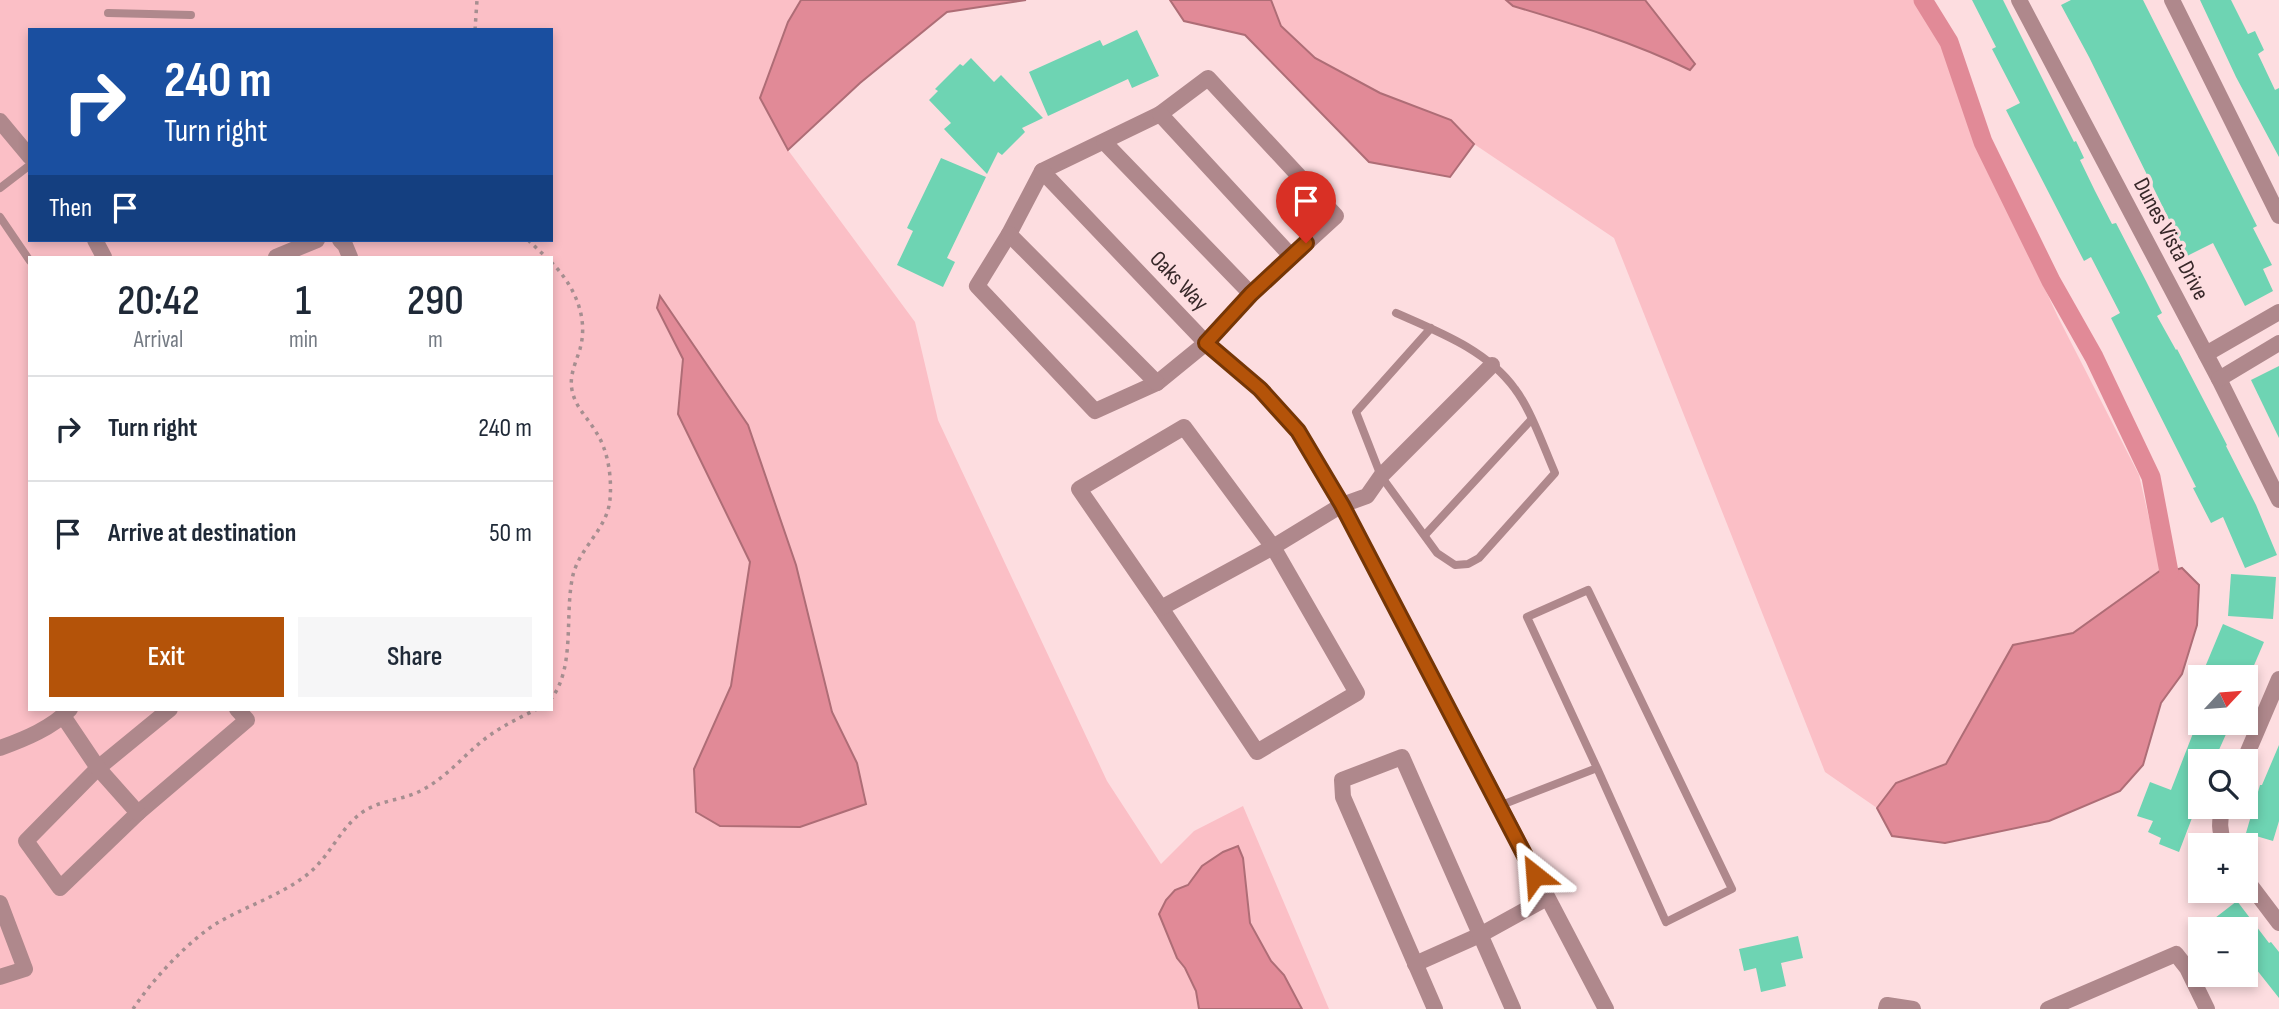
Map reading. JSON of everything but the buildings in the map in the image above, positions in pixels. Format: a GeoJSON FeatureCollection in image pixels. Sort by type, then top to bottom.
{"type":"FeatureCollection","features":[{"type":"Feature","properties":{"kind":"street","name":"Dunes Vista Drive"},"geometry":{"type":"LineString","coordinates":[[2019,0],[2206,354],[2279,500]]}},
{"type":"Feature","properties":{"kind":"street"},"geometry":{"type":"LineString","coordinates":[[2172,0],[2279,216]]}},
{"type":"Feature","properties":{"kind":"street"},"geometry":{"type":"LineString","coordinates":[[1209,78],[1336,216],[1251,294],[1206,343],[1157,383],[1095,411],[977,286],[1009,234],[1042,171],[1160,114],[1209,78]]}},
{"type":"Feature","properties":{"kind":"street"},"geometry":{"type":"LineString","coordinates":[[1160,114],[1291,256]]}},
{"type":"Feature","properties":{"kind":"street"},"geometry":{"type":"LineString","coordinates":[[0,121],[28,154]]}},
{"type":"Feature","properties":{"kind":"street"},"geometry":{"type":"LineString","coordinates":[[1104,142],[1251,294]]}},
{"type":"Feature","properties":{"kind":"street","name":"Oaks Way"},"geometry":{"type":"LineString","coordinates":[[1042,171],[1206,343],[1260,389],[1298,431],[1342,505],[1606,1009]]}},
{"type":"Feature","properties":{"kind":"street"},"geometry":{"type":"LineString","coordinates":[[1009,234],[1157,383]]}},
{"type":"Feature","properties":{"kind":"street"},"geometry":{"type":"LineString","coordinates":[[278,256],[312,242]]}},
{"type":"Feature","properties":{"kind":"street"},"geometry":{"type":"LineString","coordinates":[[2206,354],[2279,312]]}},
{"type":"Feature","properties":{"kind":"street"},"geometry":{"type":"LineString","coordinates":[[2219,379],[2279,343]]}},
{"type":"Feature","properties":{"kind":"street"},"geometry":{"type":"LineString","coordinates":[[1161,608],[1273,547],[1342,505],[1367,496],[1381,476],[1492,365]]}},
{"type":"Feature","properties":{"kind":"street"},"geometry":{"type":"LineString","coordinates":[[1184,427],[1273,547],[1357,693],[1257,752],[1161,608],[1079,489],[1184,427]]}},
{"type":"Feature","properties":{"kind":"street"},"geometry":{"type":"LineString","coordinates":[[2249,749],[2279,679]]}},
{"type":"Feature","properties":{"kind":"street"},"geometry":{"type":"LineString","coordinates":[[168,711],[98,768],[26,841],[60,888],[138,813],[247,720],[239,711]]}},
{"type":"Feature","properties":{"kind":"street"},"geometry":{"type":"LineString","coordinates":[[0,748],[29,737],[67,713],[98,768],[138,813]]}},
{"type":"Feature","properties":{"kind":"street"},"geometry":{"type":"LineString","coordinates":[[1435,1009],[1343,797],[1342,780],[1402,757],[1513,1009]]}},
{"type":"Feature","properties":{"kind":"street"},"geometry":{"type":"LineString","coordinates":[[2258,895],[2279,923]]}},
{"type":"Feature","properties":{"kind":"street"},"geometry":{"type":"LineString","coordinates":[[1415,964],[1480,935],[1547,898]]}},
{"type":"Feature","properties":{"kind":"street"},"geometry":{"type":"LineString","coordinates":[[0,903],[25,969],[0,977]]}},
{"type":"Feature","properties":{"kind":"street"},"geometry":{"type":"LineString","coordinates":[[2048,1009],[2176,954],[2188,968],[2205,1009]]}},
{"type":"Feature","properties":{"kind":"street"},"geometry":{"type":"LineString","coordinates":[[1886,1009],[1887,1005],[1913,1009]]}},
{"type":"Feature","properties":{"kind":"lane"},"geometry":{"type":"LineString","coordinates":[[108,13],[191,15]]}},
{"type":"Feature","properties":{"kind":"lane"},"geometry":{"type":"LineString","coordinates":[[0,188],[28,167]]}},
{"type":"Feature","properties":{"kind":"lane"},"geometry":{"type":"LineString","coordinates":[[0,217],[28,258]]}},
{"type":"Feature","properties":{"kind":"lane"},"geometry":{"type":"LineString","coordinates":[[1396,313],[1432,328],[1481,355],[1516,389],[1555,473],[1479,558],[1468,564],[1455,565],[1437,553],[1381,476],[1356,412],[1432,328]]}},
{"type":"Feature","properties":{"kind":"lane"},"geometry":{"type":"LineString","coordinates":[[1425,535],[1531,420]]}},
{"type":"Feature","properties":{"kind":"lane"},"geometry":{"type":"LineString","coordinates":[[1588,590],[1732,889],[1666,922],[1597,768],[1527,617],[1588,590]]}},
{"type":"Feature","properties":{"kind":"lane"},"geometry":{"type":"LineString","coordinates":[[1499,806],[1597,768]]}},
{"type":"Feature","properties":{"kind":"path"},"geometry":{"type":"LineString","coordinates":[[475,28],[477,0]]}},
{"type":"Feature","properties":{"kind":"path"},"geometry":{"type":"LineString","coordinates":[[530,242],[545,256]]}},
{"type":"Feature","properties":{"kind":"path"},"geometry":{"type":"LineString","coordinates":[[553,265],[570,286],[580,312],[583,331],[572,374],[572,391],[604,449],[611,491],[607,514],[574,574],[566,656],[559,685],[553,696]]}},
{"type":"Feature","properties":{"kind":"path"},"geometry":{"type":"LineString","coordinates":[[133,1009],[158,978],[200,935],[307,875],[325,858],[360,814],[375,805],[424,789],[484,739],[533,711]]}},
{"type":"Feature","properties":{"kind":"shaded area"},"geometry":{"type":"Polygon","coordinates":[[[0,0],[801,0],[788,22],[760,99],[788,150],[915,322],[938,420],[1107,781],[1161,864],[1194,831],[1243,806],[1329,1009],[0,1009],[0,0]]]}},
{"type":"Feature","properties":{"kind":"shaded area"},"geometry":{"type":"Polygon","coordinates":[[[801,0],[1026,0],[947,12],[860,83],[788,150],[760,98],[788,22],[801,0]]]}},
{"type":"Feature","properties":{"kind":"shaded area"},"geometry":{"type":"Polygon","coordinates":[[[1170,0],[1271,0],[1281,26],[1315,58],[1380,93],[1451,120],[1474,144],[1450,177],[1369,162],[1245,35],[1184,21],[1170,0]]]}},
{"type":"Feature","properties":{"kind":"shaded area"},"geometry":{"type":"Polygon","coordinates":[[[1271,0],[1915,0],[1943,44],[1977,143],[2058,317],[2139,475],[2161,570],[2073,633],[2013,645],[1946,764],[1896,783],[1877,808],[1825,772],[1614,238],[1474,144],[1451,120],[1380,93],[1315,58],[1281,26],[1271,0]]]}},
{"type":"Feature","properties":{"kind":"shaded area"},"geometry":{"type":"Polygon","coordinates":[[[1506,0],[1645,0],[1695,64],[1690,70],[1625,42],[1513,6],[1506,0]]]}},
{"type":"Feature","properties":{"kind":"shaded area"},"geometry":{"type":"Polygon","coordinates":[[[660,296],[748,425],[796,565],[832,712],[857,763],[866,804],[800,827],[720,826],[696,812],[694,769],[731,686],[750,562],[678,414],[683,359],[657,308],[660,296]]]}},
{"type":"Feature","properties":{"kind":"shaded area"},"geometry":{"type":"Polygon","coordinates":[[[2182,568],[2199,585],[2197,625],[2182,674],[2161,703],[2143,765],[2120,791],[2049,821],[1945,843],[1892,836],[1877,808],[1896,783],[1946,764],[2013,645],[2073,633],[2161,570],[2169,572],[2182,568]]]}},
{"type":"Feature","properties":{"kind":"shaded area"},"geometry":{"type":"Polygon","coordinates":[[[1238,846],[1243,858],[1250,923],[1271,961],[1284,975],[1302,1009],[1199,1009],[1196,991],[1177,958],[1159,914],[1166,900],[1175,890],[1188,885],[1202,866],[1238,846]]]}},
{"type":"Feature","properties":{"kind":"waterway"},"geometry":{"type":"LineString","coordinates":[[1923,0],[1949,42],[1983,142],[2051,281],[2094,357],[2151,477],[2169,572]]}},
{"type":"Feature","properties":{"kind":"route"},"geometry":{"type":"LineString","coordinates":[[1306,243],[1251,294],[1206,343],[1260,389],[1298,431],[1342,505],[1535,875]]}}]}
